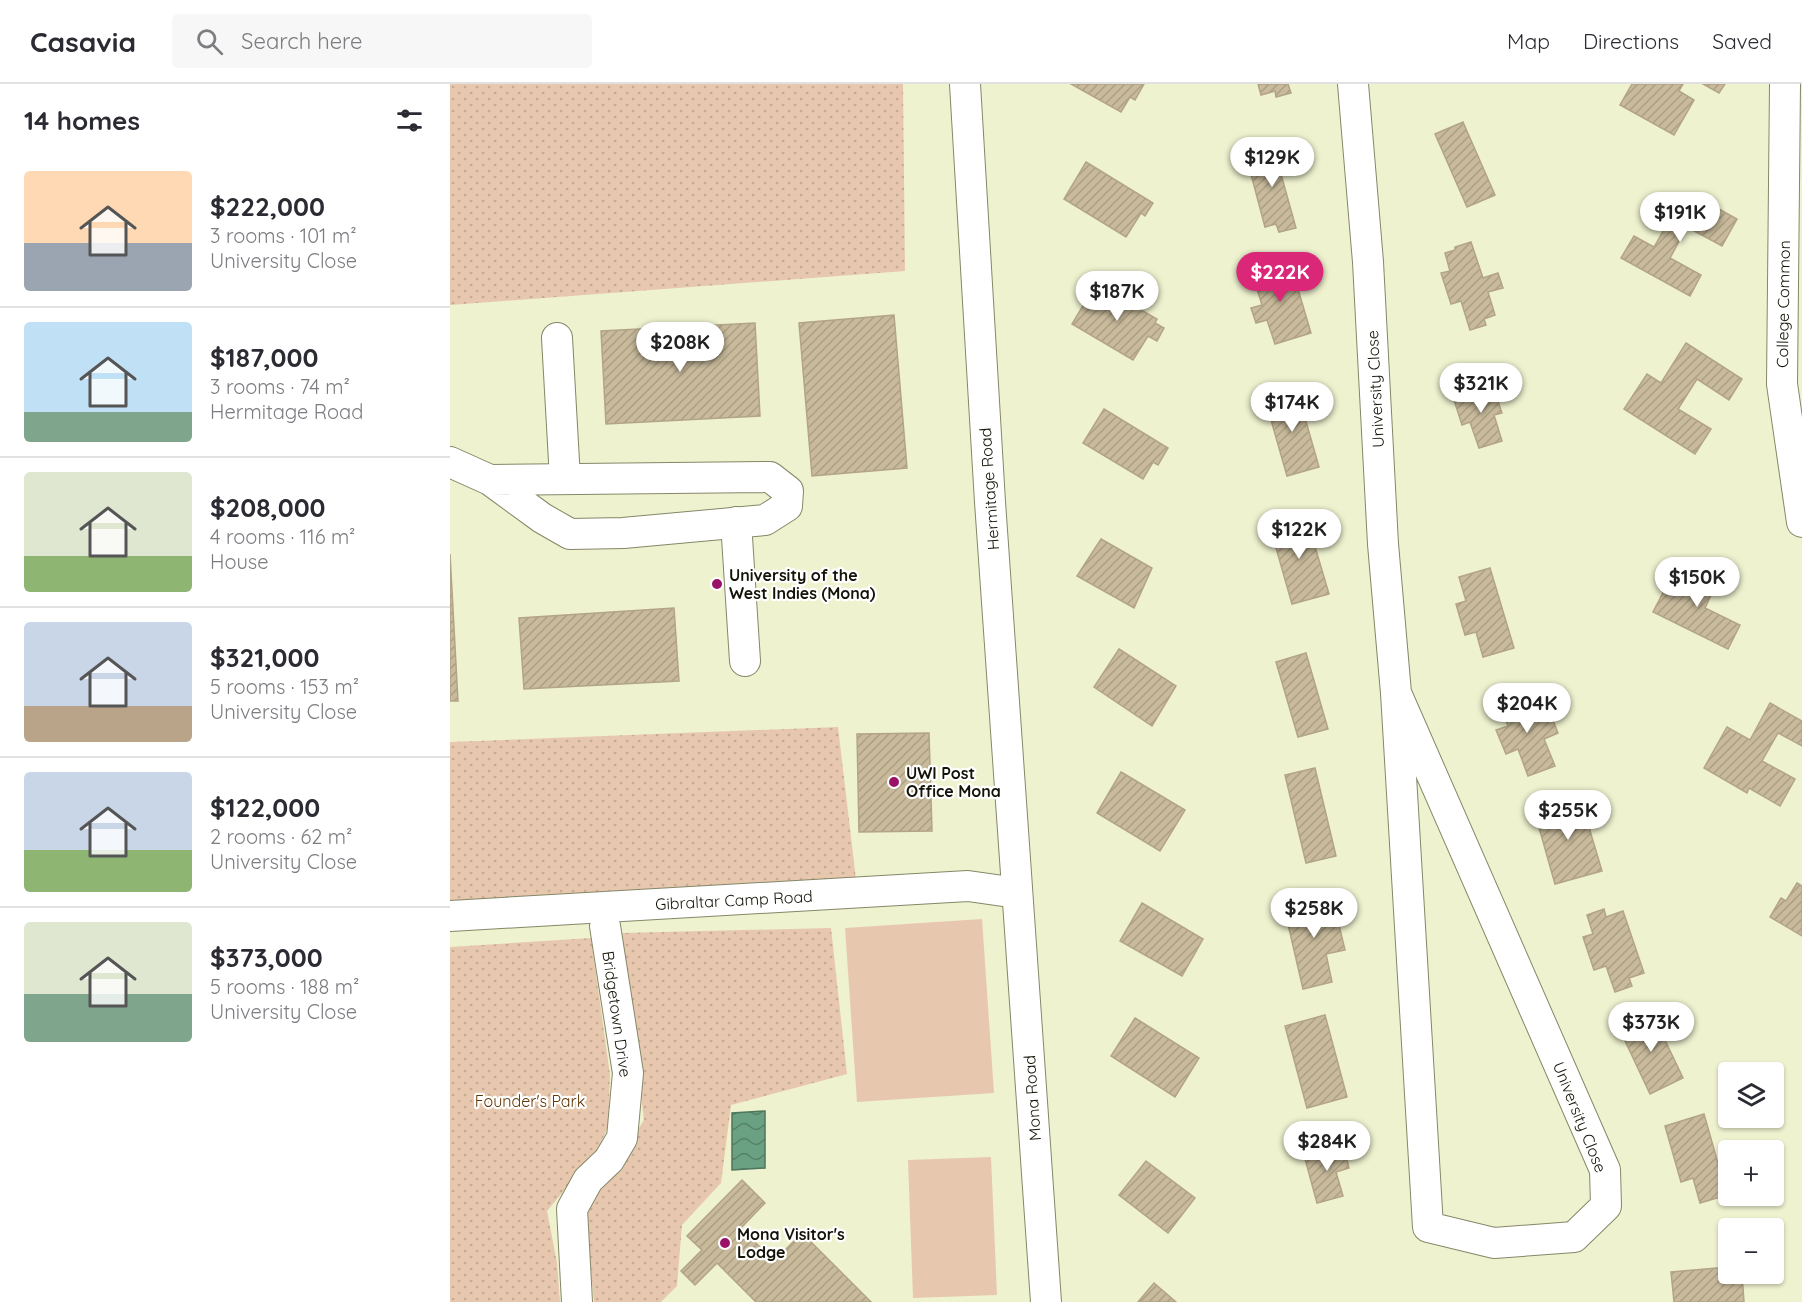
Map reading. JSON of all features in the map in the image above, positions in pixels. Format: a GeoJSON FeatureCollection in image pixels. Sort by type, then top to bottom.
{"type":"FeatureCollection","features":[{"type":"Feature","properties":{"kind":"street","name":"Hermitage Road"},"geometry":{"type":"LineString","coordinates":[[965,84],[990,502],[1017,893]]}},
{"type":"Feature","properties":{"kind":"street","name":"University Close"},"geometry":{"type":"LineString","coordinates":[[1353,84],[1368,262],[1383,544],[1396,693],[1428,1227],[1494,1243],[1574,1237],[1606,1206],[1605,1170],[1396,693]]}},
{"type":"Feature","properties":{"kind":"street","name":"College Common"},"geometry":{"type":"LineString","coordinates":[[1785,84],[1782,384],[1802,522]]}},
{"type":"Feature","properties":{"kind":"street"},"geometry":{"type":"LineString","coordinates":[[557,338],[566,479]]}},
{"type":"Feature","properties":{"kind":"street"},"geometry":{"type":"LineString","coordinates":[[450,462],[490,480],[542,518],[570,534],[623,533],[765,520],[787,506],[788,491],[770,477],[490,480]]}},
{"type":"Feature","properties":{"kind":"street"},"geometry":{"type":"LineString","coordinates":[[736,522],[745,661]]}},
{"type":"Feature","properties":{"kind":"street","name":"Gibraltar Camp Road"},"geometry":{"type":"LineString","coordinates":[[450,916],[968,886],[1017,893]]}},
{"type":"Feature","properties":{"kind":"street","name":"Mona Road"},"geometry":{"type":"LineString","coordinates":[[1017,893],[1046,1302]]}},
{"type":"Feature","properties":{"kind":"street","name":"Bridgetown Drive"},"geometry":{"type":"LineString","coordinates":[[577,1302],[572,1209],[588,1180],[609,1160],[622,1138],[628,1073],[605,926]]}},
{"type":"Feature","properties":{"kind":"green space"},"geometry":{"type":"Polygon","coordinates":[[[450,84],[903,84],[905,271],[450,305],[450,84]]]}},
{"type":"Feature","properties":{"kind":"green space"},"geometry":{"type":"Polygon","coordinates":[[[838,727],[856,879],[450,906],[450,742],[838,727]]]}},
{"type":"Feature","properties":{"kind":"green space"},"geometry":{"type":"Polygon","coordinates":[[[982,919],[994,1093],[857,1102],[845,928],[982,919]]]}},
{"type":"Feature","properties":{"kind":"green space"},"geometry":{"type":"Polygon","coordinates":[[[831,928],[847,1074],[731,1105],[721,1183],[682,1225],[677,1286],[661,1302],[594,1302],[585,1214],[644,1120],[622,933],[831,928]]]}},
{"type":"Feature","properties":{"kind":"green space","name":"Founder's Park"},"geometry":{"type":"Polygon","coordinates":[[[591,938],[610,1075],[608,1127],[597,1151],[547,1211],[557,1263],[560,1302],[450,1302],[450,947],[591,938]]]}},
{"type":"Feature","properties":{"kind":"green space"},"geometry":{"type":"Polygon","coordinates":[[[991,1157],[997,1295],[913,1298],[908,1160],[991,1157]]]}},
{"type":"Feature","properties":{"kind":"water"},"geometry":{"type":"Polygon","coordinates":[[[765,1111],[765,1168],[732,1170],[732,1113],[765,1111]]]}},
{"type":"Feature","properties":{"kind":"building"},"geometry":{"type":"Polygon","coordinates":[[[1071,84],[1144,84],[1135,100],[1130,97],[1121,112],[1071,84]]]}},
{"type":"Feature","properties":{"kind":"building"},"geometry":{"type":"Polygon","coordinates":[[[1258,84],[1288,84],[1291,93],[1276,97],[1275,91],[1261,95],[1258,84]]]}},
{"type":"Feature","properties":{"kind":"building"},"geometry":{"type":"Polygon","coordinates":[[[1632,84],[1683,84],[1679,91],[1694,100],[1674,135],[1620,105],[1632,84]]]}},
{"type":"Feature","properties":{"kind":"building"},"geometry":{"type":"Polygon","coordinates":[[[1703,84],[1725,84],[1719,93],[1703,84]]]}},
{"type":"Feature","properties":{"kind":"building"},"geometry":{"type":"Polygon","coordinates":[[[1463,122],[1495,195],[1467,207],[1435,134],[1463,122]]]}},
{"type":"Feature","properties":{"kind":"building"},"geometry":{"type":"Polygon","coordinates":[[[1282,143],[1288,165],[1279,167],[1296,228],[1279,232],[1276,224],[1265,227],[1248,163],[1259,160],[1257,153],[1268,150],[1267,147],[1282,143]]]}},
{"type":"Feature","properties":{"kind":"building"},"geometry":{"type":"Polygon","coordinates":[[[1086,162],[1153,203],[1145,216],[1141,213],[1126,237],[1064,199],[1086,162]]]}},
{"type":"Feature","properties":{"kind":"building"},"geometry":{"type":"Polygon","coordinates":[[[1692,194],[1737,219],[1722,246],[1687,227],[1670,258],[1701,275],[1690,296],[1621,258],[1634,236],[1654,247],[1682,198],[1688,201],[1692,194]]]}},
{"type":"Feature","properties":{"kind":"building"},"geometry":{"type":"Polygon","coordinates":[[[1471,242],[1483,278],[1498,273],[1503,288],[1488,292],[1495,315],[1484,319],[1486,325],[1470,330],[1461,301],[1451,304],[1441,273],[1450,271],[1445,253],[1471,242]]]}},
{"type":"Feature","properties":{"kind":"building"},"geometry":{"type":"Polygon","coordinates":[[[1290,262],[1311,333],[1275,344],[1267,320],[1256,323],[1251,308],[1262,305],[1252,273],[1290,262]]]}},
{"type":"Feature","properties":{"kind":"building"},"geometry":{"type":"Polygon","coordinates":[[[1096,284],[1157,319],[1155,323],[1164,328],[1157,341],[1148,336],[1133,360],[1072,324],[1096,284]]]}},
{"type":"Feature","properties":{"kind":"building"},"geometry":{"type":"Polygon","coordinates":[[[894,315],[907,468],[812,476],[799,323],[894,315]]]}},
{"type":"Feature","properties":{"kind":"building"},"geometry":{"type":"Polygon","coordinates":[[[755,323],[760,416],[606,424],[601,331],[755,323]]]}},
{"type":"Feature","properties":{"kind":"building"},"geometry":{"type":"Polygon","coordinates":[[[1686,343],[1742,379],[1729,400],[1697,379],[1678,409],[1711,429],[1695,454],[1624,409],[1647,374],[1661,383],[1686,343]]]}},
{"type":"Feature","properties":{"kind":"building"},"geometry":{"type":"Polygon","coordinates":[[[1485,385],[1486,389],[1493,387],[1502,413],[1494,415],[1502,441],[1479,448],[1470,422],[1462,425],[1454,400],[1462,397],[1461,393],[1485,385]]]}},
{"type":"Feature","properties":{"kind":"building"},"geometry":{"type":"Polygon","coordinates":[[[1297,390],[1319,467],[1287,476],[1265,399],[1297,390]]]}},
{"type":"Feature","properties":{"kind":"building"},"geometry":{"type":"Polygon","coordinates":[[[1104,409],[1168,448],[1158,465],[1153,462],[1143,479],[1083,443],[1104,409]]]}},
{"type":"Feature","properties":{"kind":"building"},"geometry":{"type":"Polygon","coordinates":[[[1306,516],[1329,594],[1292,604],[1270,527],[1306,516]]]}},
{"type":"Feature","properties":{"kind":"building"},"geometry":{"type":"Polygon","coordinates":[[[1101,539],[1152,568],[1134,608],[1077,576],[1101,539]]]}},
{"type":"Feature","properties":{"kind":"building"},"geometry":{"type":"Polygon","coordinates":[[[450,554],[458,701],[450,701],[450,554]]]}},
{"type":"Feature","properties":{"kind":"building"},"geometry":{"type":"Polygon","coordinates":[[[1710,566],[1722,572],[1705,608],[1740,625],[1728,649],[1653,612],[1666,587],[1671,589],[1681,570],[1702,580],[1710,566]]]}},
{"type":"Feature","properties":{"kind":"building"},"geometry":{"type":"Polygon","coordinates":[[[1490,568],[1514,648],[1483,657],[1476,632],[1465,635],[1456,604],[1466,601],[1459,577],[1490,568]]]}},
{"type":"Feature","properties":{"kind":"building"},"geometry":{"type":"Polygon","coordinates":[[[674,608],[679,681],[524,689],[519,618],[674,608]]]}},
{"type":"Feature","properties":{"kind":"building"},"geometry":{"type":"Polygon","coordinates":[[[1119,649],[1176,686],[1152,726],[1094,687],[1119,649]]]}},
{"type":"Feature","properties":{"kind":"building"},"geometry":{"type":"Polygon","coordinates":[[[1306,653],[1328,729],[1298,737],[1276,662],[1306,653]]]}},
{"type":"Feature","properties":{"kind":"building"},"geometry":{"type":"Polygon","coordinates":[[[1526,693],[1535,716],[1549,710],[1558,733],[1544,739],[1555,766],[1528,776],[1518,749],[1506,754],[1496,730],[1508,726],[1499,703],[1526,693]]]}},
{"type":"Feature","properties":{"kind":"building"},"geometry":{"type":"Polygon","coordinates":[[[1770,703],[1802,721],[1802,746],[1778,733],[1762,761],[1795,779],[1780,806],[1749,788],[1747,793],[1704,768],[1727,727],[1750,740],[1770,703]]]}},
{"type":"Feature","properties":{"kind":"building","name":"UWI Post Office Mona"},"geometry":{"type":"Polygon","coordinates":[[[929,733],[932,831],[859,832],[857,734],[929,733]]]}},
{"type":"Feature","properties":{"kind":"building"},"geometry":{"type":"Polygon","coordinates":[[[1315,768],[1336,856],[1306,863],[1285,775],[1315,768]]]}},
{"type":"Feature","properties":{"kind":"building"},"geometry":{"type":"Polygon","coordinates":[[[1121,772],[1185,810],[1160,851],[1097,813],[1121,772]]]}},
{"type":"Feature","properties":{"kind":"building"},"geometry":{"type":"Polygon","coordinates":[[[1580,797],[1602,871],[1555,884],[1534,810],[1580,797]]]}},
{"type":"Feature","properties":{"kind":"building"},"geometry":{"type":"Polygon","coordinates":[[[1797,883],[1802,886],[1802,936],[1770,917],[1781,898],[1786,901],[1797,883]]]}},
{"type":"Feature","properties":{"kind":"building"},"geometry":{"type":"Polygon","coordinates":[[[1332,896],[1345,950],[1326,954],[1332,982],[1303,989],[1284,907],[1332,896]]]}},
{"type":"Feature","properties":{"kind":"building"},"geometry":{"type":"Polygon","coordinates":[[[1142,903],[1203,939],[1182,976],[1120,941],[1142,903]]]}},
{"type":"Feature","properties":{"kind":"building"},"geometry":{"type":"Polygon","coordinates":[[[1604,909],[1606,917],[1623,911],[1644,973],[1629,978],[1632,986],[1615,992],[1606,966],[1594,970],[1583,937],[1593,934],[1587,915],[1604,909]]]}},
{"type":"Feature","properties":{"kind":"building"},"geometry":{"type":"Polygon","coordinates":[[[1652,1013],[1683,1078],[1650,1094],[1619,1028],[1652,1013]]]}},
{"type":"Feature","properties":{"kind":"building"},"geometry":{"type":"Polygon","coordinates":[[[1325,1015],[1347,1097],[1307,1108],[1285,1026],[1325,1015]]]}},
{"type":"Feature","properties":{"kind":"building"},"geometry":{"type":"Polygon","coordinates":[[[1135,1018],[1199,1058],[1175,1097],[1111,1056],[1135,1018]]]}},
{"type":"Feature","properties":{"kind":"building"},"geometry":{"type":"Polygon","coordinates":[[[1704,1114],[1718,1163],[1718,1198],[1700,1203],[1693,1178],[1681,1182],[1665,1126],[1704,1114]]]}},
{"type":"Feature","properties":{"kind":"building"},"geometry":{"type":"Polygon","coordinates":[[[1343,1144],[1349,1168],[1336,1172],[1343,1196],[1317,1203],[1304,1155],[1343,1144]]]}},
{"type":"Feature","properties":{"kind":"building"},"geometry":{"type":"Polygon","coordinates":[[[1146,1161],[1195,1198],[1168,1233],[1119,1195],[1146,1161]]]}},
{"type":"Feature","properties":{"kind":"building","name":"Mona Visitor's Lodge"},"geometry":{"type":"Polygon","coordinates":[[[742,1180],[765,1203],[741,1228],[774,1261],[802,1233],[871,1302],[756,1302],[717,1263],[695,1285],[681,1271],[702,1250],[687,1236],[742,1180]]]}},
{"type":"Feature","properties":{"kind":"building"},"geometry":{"type":"Polygon","coordinates":[[[1718,1268],[1718,1284],[1743,1284],[1744,1302],[1674,1302],[1671,1272],[1718,1268]]]}},
{"type":"Feature","properties":{"kind":"building"},"geometry":{"type":"Polygon","coordinates":[[[1154,1283],[1176,1302],[1138,1302],[1154,1283]]]}},
{"type":"Feature","properties":{"kind":"place","name":"University of the West Indies (Mona)"},"geometry":{"type":"Point","coordinates":[717,584]}},
{"type":"Feature","properties":{"kind":"place","name":"UWI Post Office Mona"},"geometry":{"type":"Point","coordinates":[894,782]}},
{"type":"Feature","properties":{"kind":"place","name":"Mona Visitor's Lodge"},"geometry":{"type":"Point","coordinates":[725,1243]}}]}
